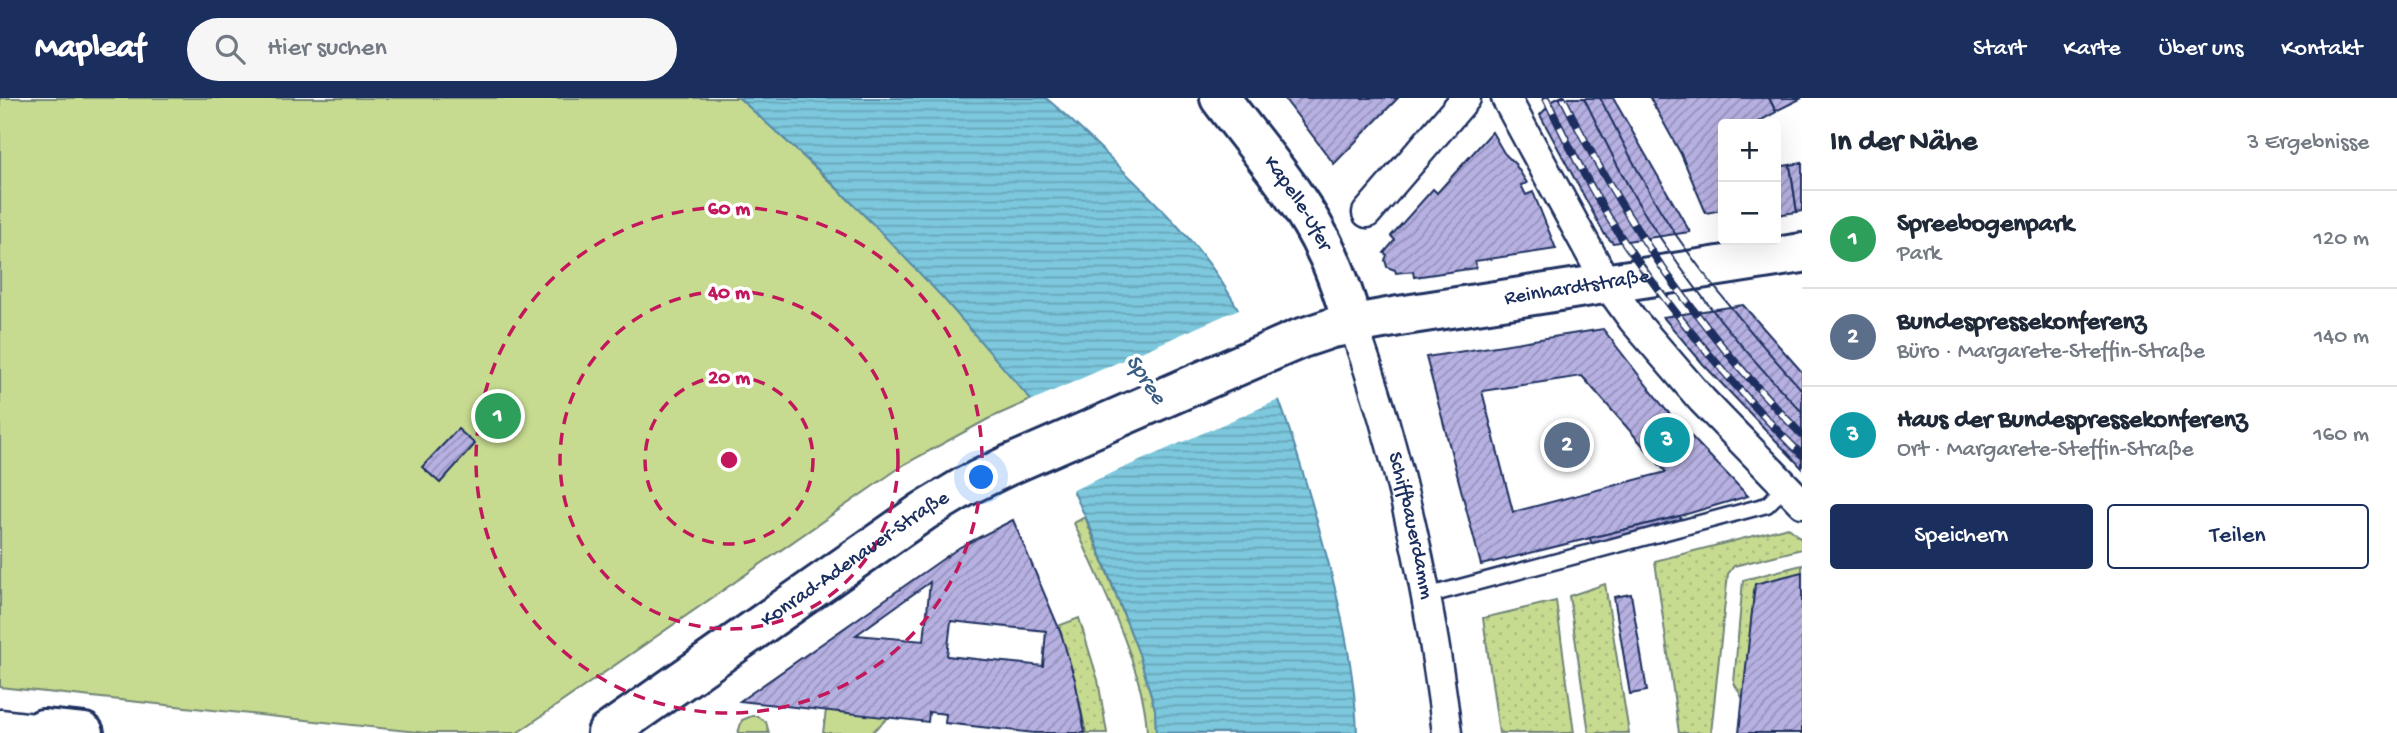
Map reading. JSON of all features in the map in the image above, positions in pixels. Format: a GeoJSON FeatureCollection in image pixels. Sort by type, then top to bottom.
{"type":"FeatureCollection","features":[{"type":"Feature","properties":{"kind":"street","name":"Kapelle-Ufer"},"geometry":{"type":"LineString","coordinates":[[1220,98],[1315,229],[1328,254],[1353,324]]}},
{"type":"Feature","properties":{"kind":"street"},"geometry":{"type":"LineString","coordinates":[[1367,213],[1466,98]]}},
{"type":"Feature","properties":{"kind":"street"},"geometry":{"type":"LineString","coordinates":[[1506,98],[1606,284],[1633,320],[1702,400],[1794,495]]}},
{"type":"Feature","properties":{"kind":"street","name":"Reinhardtstraße"},"geometry":{"type":"LineString","coordinates":[[1353,324],[1802,253]]}},
{"type":"Feature","properties":{"kind":"street","name":"Konrad-Adenauer-Straße"},"geometry":{"type":"LineString","coordinates":[[607,733],[924,512],[964,487],[1298,339],[1353,324]]}},
{"type":"Feature","properties":{"kind":"street","name":"Schiffbauerdamm"},"geometry":{"type":"LineString","coordinates":[[1353,324],[1369,368],[1400,479],[1426,596],[1447,733]]}},
{"type":"Feature","properties":{"kind":"street"},"geometry":{"type":"LineString","coordinates":[[0,724],[42,731],[84,733]]}},
{"type":"Feature","properties":{"kind":"lane"},"geometry":{"type":"LineString","coordinates":[[1426,596],[1767,505],[1794,495]]}},
{"type":"Feature","properties":{"kind":"green space"},"geometry":{"type":"Polygon","coordinates":[[[0,98],[739,98],[816,169],[928,281],[1031,400],[988,419],[905,464],[517,733],[426,733],[0,687],[0,98]]]}},
{"type":"Feature","properties":{"kind":"green space"},"geometry":{"type":"Polygon","coordinates":[[[1085,517],[1139,654],[1155,709],[1156,733],[1147,733],[1144,708],[1130,654],[1074,523],[1085,517]]]}},
{"type":"Feature","properties":{"kind":"green space"},"geometry":{"type":"Polygon","coordinates":[[[1788,527],[1802,540],[1802,549],[1734,566],[1728,574],[1711,733],[1679,733],[1655,561],[1788,527]]]}},
{"type":"Feature","properties":{"kind":"green space"},"geometry":{"type":"Polygon","coordinates":[[[1802,565],[1802,572],[1755,584],[1743,699],[1734,683],[1743,580],[1802,565]]]}},
{"type":"Feature","properties":{"kind":"green space"},"geometry":{"type":"Polygon","coordinates":[[[1605,584],[1629,733],[1589,733],[1569,596],[1605,584]]]}},
{"type":"Feature","properties":{"kind":"green space"},"geometry":{"type":"Polygon","coordinates":[[[1556,601],[1574,733],[1499,733],[1483,618],[1556,601]]]}},
{"type":"Feature","properties":{"kind":"green space"},"geometry":{"type":"Polygon","coordinates":[[[1079,618],[1098,680],[1107,733],[1086,733],[1075,680],[1058,626],[1079,618]]]}},
{"type":"Feature","properties":{"kind":"green space"},"geometry":{"type":"Polygon","coordinates":[[[826,710],[889,717],[871,733],[823,733],[826,710]]]}},
{"type":"Feature","properties":{"kind":"green space"},"geometry":{"type":"Polygon","coordinates":[[[752,716],[766,722],[769,733],[738,733],[742,720],[752,716]]]}},
{"type":"Feature","properties":{"kind":"water","name":"Spree"},"geometry":{"type":"Polygon","coordinates":[[[739,98],[1046,98],[1157,204],[1212,267],[1237,306],[1274,387],[1303,472],[1334,586],[1352,674],[1357,733],[1156,733],[1155,709],[1139,654],[1091,529],[1031,400],[943,298],[873,224],[824,175],[739,98]]]}},
{"type":"Feature","properties":{"kind":"pier"},"geometry":{"type":"Polygon","coordinates":[[[1241,308],[1283,398],[1071,491],[1028,402],[1241,308]]]}},
{"type":"Feature","properties":{"kind":"building"},"geometry":{"type":"Polygon","coordinates":[[[1284,98],[1398,98],[1334,164],[1284,98]]]}},
{"type":"Feature","properties":{"kind":"building"},"geometry":{"type":"Polygon","coordinates":[[[1556,98],[1613,98],[1690,232],[1613,243],[1605,235],[1540,115],[1556,98]]]}},
{"type":"Feature","properties":{"kind":"building"},"geometry":{"type":"Polygon","coordinates":[[[1650,98],[1769,98],[1776,112],[1763,119],[1718,119],[1718,211],[1706,213],[1681,154],[1650,98]]]}},
{"type":"Feature","properties":{"kind":"building"},"geometry":{"type":"Polygon","coordinates":[[[1769,98],[1802,98],[1776,111],[1769,98]]]}},
{"type":"Feature","properties":{"kind":"building"},"geometry":{"type":"Polygon","coordinates":[[[1492,132],[1527,183],[1521,185],[1526,195],[1533,192],[1556,249],[1475,261],[1476,268],[1414,277],[1413,271],[1396,273],[1387,267],[1387,255],[1384,253],[1395,240],[1391,236],[1433,189],[1437,193],[1492,132]]]}},
{"type":"Feature","properties":{"kind":"building"},"geometry":{"type":"Polygon","coordinates":[[[1802,163],[1802,211],[1797,212],[1790,165],[1802,163]]]}},
{"type":"Feature","properties":{"kind":"building"},"geometry":{"type":"Polygon","coordinates":[[[1790,165],[1797,212],[1781,214],[1781,166],[1790,165]]]}},
{"type":"Feature","properties":{"kind":"building"},"geometry":{"type":"Polygon","coordinates":[[[1743,305],[1802,372],[1802,468],[1703,364],[1663,317],[1743,305]]]}},
{"type":"Feature","properties":{"kind":"building"},"geometry":{"type":"Polygon","coordinates":[[[1603,329],[1666,410],[1748,496],[1680,516],[1481,565],[1426,357],[1603,329]],[[1582,376],[1482,391],[1513,512],[1666,472],[1582,376]]]}},
{"type":"Feature","properties":{"kind":"building"},"geometry":{"type":"Polygon","coordinates":[[[458,429],[475,444],[440,483],[422,467],[458,429]]]}},
{"type":"Feature","properties":{"kind":"building"},"geometry":{"type":"Polygon","coordinates":[[[1680,516],[1685,530],[1594,554],[1590,538],[1680,516]]]}},
{"type":"Feature","properties":{"kind":"building"},"geometry":{"type":"Polygon","coordinates":[[[1013,520],[1061,633],[1075,680],[1085,733],[1034,733],[945,723],[946,714],[929,712],[928,722],[740,701],[960,547],[1013,520]],[[930,582],[856,635],[924,641],[930,582]],[[951,621],[947,656],[1043,666],[1046,631],[951,621]]]}},
{"type":"Feature","properties":{"kind":"building"},"geometry":{"type":"Polygon","coordinates":[[[1802,572],[1802,733],[1739,733],[1755,584],[1802,572]]]}},
{"type":"Feature","properties":{"kind":"building"},"geometry":{"type":"Polygon","coordinates":[[[1631,594],[1647,691],[1630,694],[1614,597],[1631,594]]]}},
{"type":"Feature","properties":{"kind":"tram line"},"geometry":{"type":"LineString","coordinates":[[1584,98],[1612,156],[1660,238],[1738,341],[1802,412]]}},
{"type":"Feature","properties":{"kind":"tram line"},"geometry":{"type":"LineString","coordinates":[[1600,98],[1676,235],[1736,314],[1802,390]]}},
{"type":"Feature","properties":{"kind":"railway"},"geometry":{"type":"LineString","coordinates":[[1546,98],[1593,190],[1644,271],[1731,380],[1802,455]]}},
{"type":"Feature","properties":{"kind":"railway"},"geometry":{"type":"LineString","coordinates":[[1563,98],[1613,191],[1669,276],[1731,357],[1802,435]]}},
{"type":"Feature","properties":{"kind":"place","name":"Spreebogenpark"},"geometry":{"type":"Point","coordinates":[498,416]}},
{"type":"Feature","properties":{"kind":"place","name":"Haus der Bundespressekonferenz"},"geometry":{"type":"Point","coordinates":[1667,440]}},
{"type":"Feature","properties":{"kind":"place","name":"Bundespressekonferenz"},"geometry":{"type":"Point","coordinates":[1567,445]}}]}
